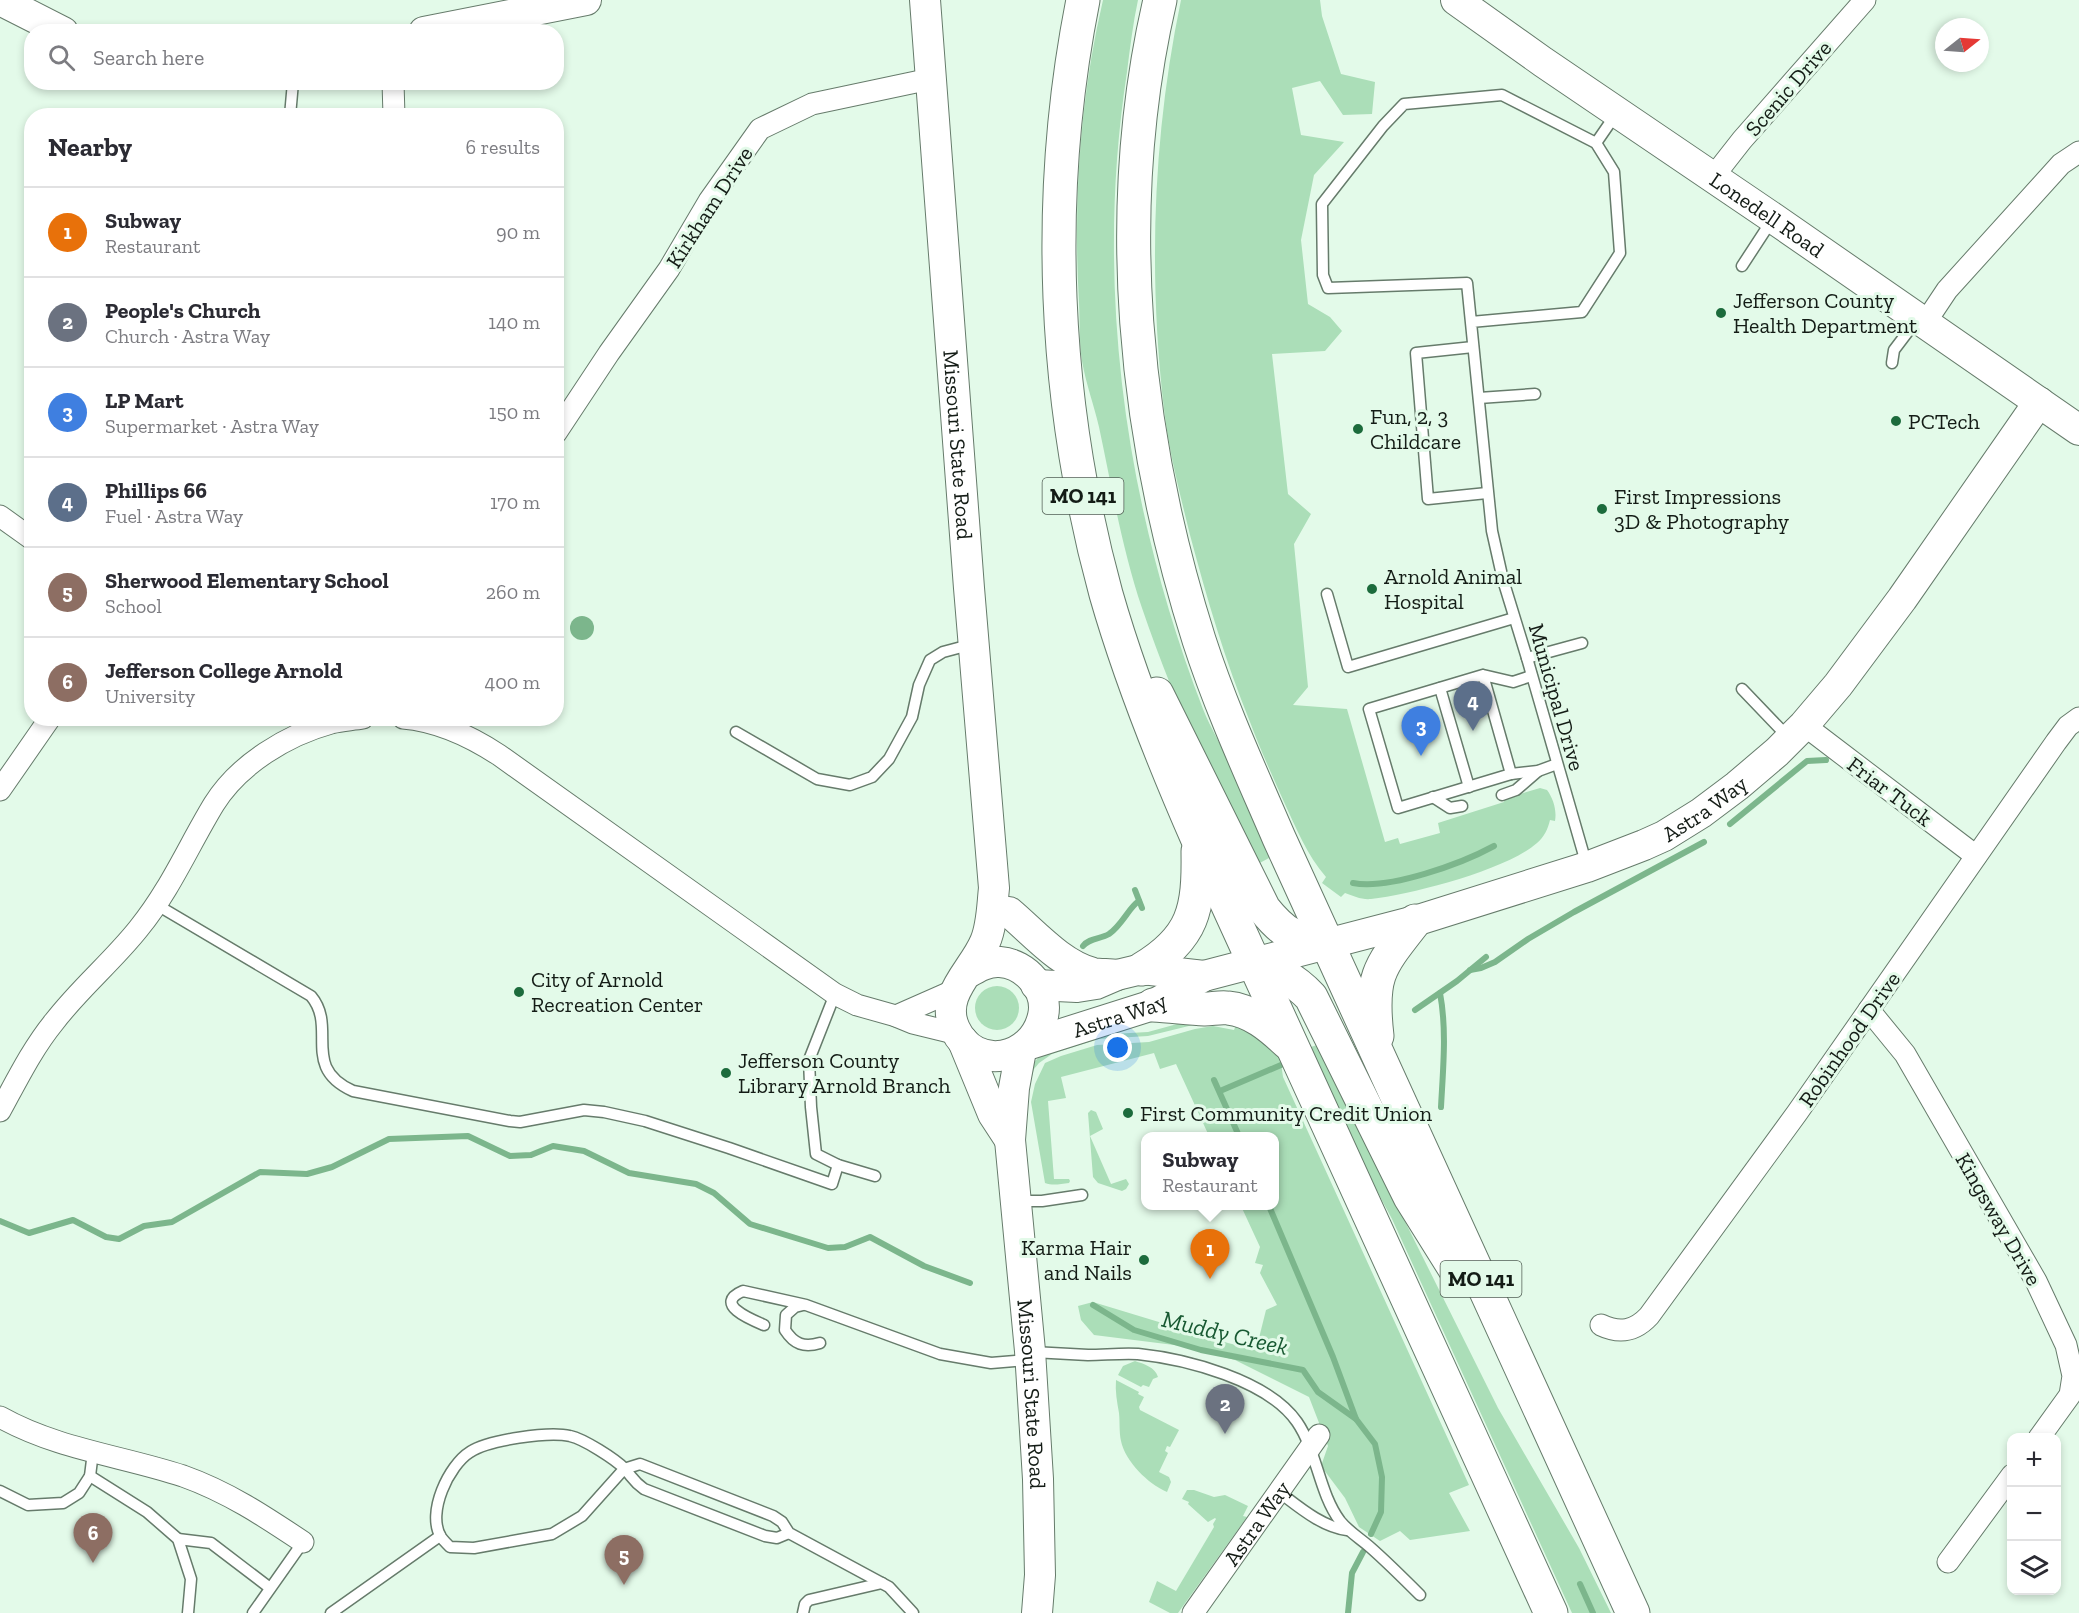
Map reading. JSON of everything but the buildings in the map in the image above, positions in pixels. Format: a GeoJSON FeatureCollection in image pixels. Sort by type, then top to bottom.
{"type":"FeatureCollection","features":[{"type":"Feature","properties":{"kind":"highway","name":"MO 141"},"geometry":{"type":"LineString","coordinates":[[1083,0],[1071,72],[1063,143],[1059,283],[1063,352],[1071,423],[1082,490],[1107,594],[1148,721],[1198,840],[1551,1613]]}},
{"type":"Feature","properties":{"kind":"highway","name":"MO 141"},"geometry":{"type":"LineString","coordinates":[[1160,0],[1145,80],[1138,150],[1134,222],[1136,305],[1140,364],[1149,434],[1179,573],[1200,642],[1251,774],[1633,1613]]}},
{"type":"Feature","properties":{"kind":"highway"},"geometry":{"type":"LineString","coordinates":[[1107,594],[1264,909],[1278,927],[1291,936],[1307,942],[1327,945]]}},
{"type":"Feature","properties":{"kind":"highway"},"geometry":{"type":"LineString","coordinates":[[1129,972],[1160,958],[1174,946],[1194,914],[1198,884],[1198,840]]}},
{"type":"Feature","properties":{"kind":"highway"},"geometry":{"type":"LineString","coordinates":[[1380,1058],[1374,1004],[1378,976],[1383,963],[1415,921]]}},
{"type":"Feature","properties":{"kind":"highway"},"geometry":{"type":"LineString","coordinates":[[1253,964],[1284,975],[1298,983],[1311,997],[1410,1197],[1532,1391]]}},
{"type":"Feature","properties":{"kind":"highway"},"geometry":{"type":"LineString","coordinates":[[1153,1005],[1206,1009],[1228,1008],[1241,1011],[1272,1028],[1291,1046]]}},
{"type":"Feature","properties":{"kind":"street"},"geometry":{"type":"LineString","coordinates":[[0,0],[47,24]]}},
{"type":"Feature","properties":{"kind":"street"},"geometry":{"type":"LineString","coordinates":[[464,24],[585,0]]}},
{"type":"Feature","properties":{"kind":"street","name":"Missouri State Road"},"geometry":{"type":"LineString","coordinates":[[925,0],[973,644],[1001,900],[1034,981]]}},
{"type":"Feature","properties":{"kind":"street","name":"Lonedell Road"},"geometry":{"type":"LineString","coordinates":[[1456,0],[1617,113],[2078,428]]}},
{"type":"Feature","properties":{"kind":"street","name":"Scenic Drive"},"geometry":{"type":"LineString","coordinates":[[1713,177],[1742,140],[1865,0]]}},
{"type":"Feature","properties":{"kind":"street","name":"Kirkham Drive"},"geometry":{"type":"LineString","coordinates":[[564,421],[669,269],[709,201],[760,129],[812,104],[930,79]]}},
{"type":"Feature","properties":{"kind":"street"},"geometry":{"type":"LineString","coordinates":[[393,90],[393,108]]}},
{"type":"Feature","properties":{"kind":"street"},"geometry":{"type":"LineString","coordinates":[[1922,320],[2061,164],[2079,152]]}},
{"type":"Feature","properties":{"kind":"street","name":"Astra Way"},"geometry":{"type":"LineString","coordinates":[[1025,1047],[1153,1005],[1204,976],[1415,921],[1587,867],[1664,836],[1701,813],[1751,775],[1797,732],[1855,664],[2039,402]]}},
{"type":"Feature","properties":{"kind":"street"},"geometry":{"type":"LineString","coordinates":[[0,516],[24,533]]}},
{"type":"Feature","properties":{"kind":"street","name":"Robinhood Drive"},"geometry":{"type":"LineString","coordinates":[[1601,1325],[1610,1330],[1626,1330],[1642,1324],[1649,1316],[1797,1113],[2056,742],[2068,726],[2079,718]]}},
{"type":"Feature","properties":{"kind":"street"},"geometry":{"type":"LineString","coordinates":[[0,790],[44,726]]}},
{"type":"Feature","properties":{"kind":"street"},"geometry":{"type":"LineString","coordinates":[[0,1111],[23,1068],[53,1022],[120,950],[157,905],[215,802],[254,762],[278,745],[321,726]]}},
{"type":"Feature","properties":{"kind":"street"},"geometry":{"type":"LineString","coordinates":[[442,726],[479,742],[499,755],[835,994],[857,1005],[961,1038]]}},
{"type":"Feature","properties":{"kind":"street","name":"Friar Tuck"},"geometry":{"type":"LineString","coordinates":[[1797,732],[1976,856]]}},
{"type":"Feature","properties":{"kind":"street"},"geometry":{"type":"LineString","coordinates":[[1001,900],[1054,952],[1071,963],[1093,973],[1129,972]]}},
{"type":"Feature","properties":{"kind":"street","name":"Missouri State Road"},"geometry":{"type":"LineString","coordinates":[[960,982],[984,944],[1001,900]]}},
{"type":"Feature","properties":{"kind":"street"},"geometry":{"type":"LineString","coordinates":[[896,1016],[960,982],[981,965],[999,962],[1017,966],[1034,981],[1041,993],[1044,1011],[1040,1029],[1025,1047],[1008,1055],[996,1056],[972,1049],[961,1038],[951,1014],[951,1000],[960,982]]}},
{"type":"Feature","properties":{"kind":"street","name":"Astra Way"},"geometry":{"type":"LineString","coordinates":[[1034,981],[1077,987],[1096,984],[1129,972],[1204,976]]}},
{"type":"Feature","properties":{"kind":"street","name":"Kingsway Drive"},"geometry":{"type":"LineString","coordinates":[[1869,1010],[1905,1054],[2036,1281],[2066,1345],[2073,1376],[2070,1395],[2042,1433]]}},
{"type":"Feature","properties":{"kind":"street","name":"Missouri State Road"},"geometry":{"type":"LineString","coordinates":[[961,1038],[993,1114],[1010,1140]]}},
{"type":"Feature","properties":{"kind":"street","name":"Missouri State Road"},"geometry":{"type":"LineString","coordinates":[[1025,1047],[1014,1088],[1010,1140],[1030,1355],[1038,1479],[1040,1575],[1037,1613]]}},
{"type":"Feature","properties":{"kind":"street"},"geometry":{"type":"LineString","coordinates":[[0,1417],[24,1429],[93,1452],[183,1476],[248,1505],[303,1542]]}},
{"type":"Feature","properties":{"kind":"street","name":"Astra Way"},"geometry":{"type":"LineString","coordinates":[[1193,1613],[1315,1441]]}},
{"type":"Feature","properties":{"kind":"street"},"geometry":{"type":"LineString","coordinates":[[1948,1562],[2007,1482]]}},
{"type":"Feature","properties":{"kind":"lane"},"geometry":{"type":"LineString","coordinates":[[291,108],[292,90]]}},
{"type":"Feature","properties":{"kind":"lane","name":"Municipal Drive"},"geometry":{"type":"LineString","coordinates":[[1587,867],[1503,580],[1492,531],[1486,493],[1467,283],[1328,288],[1323,275],[1322,204],[1383,126],[1404,104],[1502,95],[1596,143]]}},
{"type":"Feature","properties":{"kind":"lane"},"geometry":{"type":"LineString","coordinates":[[1471,322],[1582,312],[1620,253],[1614,172],[1596,143],[1617,113]]}},
{"type":"Feature","properties":{"kind":"lane"},"geometry":{"type":"LineString","coordinates":[[1742,266],[1773,218]]}},
{"type":"Feature","properties":{"kind":"lane"},"geometry":{"type":"LineString","coordinates":[[1892,363],[1894,350],[1922,320]]}},
{"type":"Feature","properties":{"kind":"lane"},"geometry":{"type":"LineString","coordinates":[[1473,348],[1416,353],[1428,499],[1486,493]]}},
{"type":"Feature","properties":{"kind":"lane"},"geometry":{"type":"LineString","coordinates":[[1479,398],[1535,394]]}},
{"type":"Feature","properties":{"kind":"lane"},"geometry":{"type":"LineString","coordinates":[[1327,594],[1348,667],[1514,618]]}},
{"type":"Feature","properties":{"kind":"lane"},"geometry":{"type":"LineString","coordinates":[[736,732],[817,779],[850,785],[872,777],[890,759],[912,717],[919,685],[930,660],[943,652],[973,644]]}},
{"type":"Feature","properties":{"kind":"lane"},"geometry":{"type":"LineString","coordinates":[[1527,658],[1582,644]]}},
{"type":"Feature","properties":{"kind":"lane"},"geometry":{"type":"LineString","coordinates":[[1532,676],[1513,682],[1483,675],[1369,709],[1398,808],[1511,774],[1538,771],[1557,765]]}},
{"type":"Feature","properties":{"kind":"lane"},"geometry":{"type":"LineString","coordinates":[[1483,675],[1511,774]]}},
{"type":"Feature","properties":{"kind":"lane"},"geometry":{"type":"LineString","coordinates":[[1440,688],[1469,787]]}},
{"type":"Feature","properties":{"kind":"lane"},"geometry":{"type":"LineString","coordinates":[[1742,689],[1797,732]]}},
{"type":"Feature","properties":{"kind":"lane"},"geometry":{"type":"LineString","coordinates":[[1502,795],[1516,790],[1538,771]]}},
{"type":"Feature","properties":{"kind":"lane"},"geometry":{"type":"LineString","coordinates":[[1433,797],[1450,808],[1462,806]]}},
{"type":"Feature","properties":{"kind":"lane"},"geometry":{"type":"LineString","coordinates":[[157,905],[311,996],[320,1012],[322,1052],[327,1072],[339,1085],[353,1091],[520,1122],[584,1110],[604,1112],[676,1131],[832,1184],[838,1165]]}},
{"type":"Feature","properties":{"kind":"lane"},"geometry":{"type":"LineString","coordinates":[[835,994],[809,1060],[816,1154],[838,1165],[875,1176]]}},
{"type":"Feature","properties":{"kind":"lane"},"geometry":{"type":"LineString","coordinates":[[1017,1202],[1082,1195]]}},
{"type":"Feature","properties":{"kind":"lane"},"geometry":{"type":"LineString","coordinates":[[764,1325],[738,1313],[733,1306],[733,1300],[737,1294],[743,1291],[806,1305],[940,1354],[991,1363],[1030,1355],[1137,1354],[1187,1363],[1225,1374],[1256,1388],[1283,1406],[1315,1441],[1329,1498],[1338,1518],[1347,1530],[1394,1568],[1420,1595]]}},
{"type":"Feature","properties":{"kind":"lane"},"geometry":{"type":"LineString","coordinates":[[806,1305],[790,1310],[786,1315],[785,1330],[798,1344],[809,1347],[820,1344]]}},
{"type":"Feature","properties":{"kind":"lane"},"geometry":{"type":"LineString","coordinates":[[789,1533],[777,1538],[765,1536],[644,1489],[633,1481],[624,1469],[592,1445],[569,1436],[542,1435],[485,1446],[470,1452],[449,1474],[436,1511],[440,1536],[450,1547],[474,1548],[552,1534],[582,1516],[624,1469],[640,1464],[773,1516],[782,1522],[789,1533],[896,1592],[913,1613]]}},
{"type":"Feature","properties":{"kind":"lane"},"geometry":{"type":"LineString","coordinates":[[4,1493],[28,1505],[63,1503],[79,1493],[90,1476],[93,1452]]}},
{"type":"Feature","properties":{"kind":"lane"},"geometry":{"type":"LineString","coordinates":[[90,1476],[147,1512],[178,1539],[191,1579],[188,1613]]}},
{"type":"Feature","properties":{"kind":"lane"},"geometry":{"type":"LineString","coordinates":[[1279,1492],[1323,1522],[1347,1530]]}},
{"type":"Feature","properties":{"kind":"lane"},"geometry":{"type":"LineString","coordinates":[[331,1613],[440,1536]]}},
{"type":"Feature","properties":{"kind":"lane"},"geometry":{"type":"LineString","coordinates":[[178,1539],[211,1543],[270,1588]]}},
{"type":"Feature","properties":{"kind":"lane"},"geometry":{"type":"LineString","coordinates":[[253,1613],[303,1542]]}},
{"type":"Feature","properties":{"kind":"lane"},"geometry":{"type":"LineString","coordinates":[[803,1613],[805,1604],[809,1600],[882,1583]]}},
{"type":"Feature","properties":{"kind":"shaded area"},"geometry":{"type":"Polygon","coordinates":[[[1103,0],[1138,0],[1130,45],[1118,153],[1114,233],[1116,314],[1123,395],[1136,475],[1154,554],[1176,632],[1203,709],[1248,800],[1271,857],[1252,867],[1179,707],[1142,608],[1123,541],[1099,427],[1082,361],[1077,264],[1080,150],[1089,74],[1103,0]]]}},
{"type":"Feature","properties":{"kind":"shaded area"},"geometry":{"type":"Polygon","coordinates":[[[1181,0],[1320,0],[1322,16],[1341,74],[1375,82],[1372,114],[1343,115],[1320,81],[1292,88],[1301,135],[1344,142],[1314,175],[1301,240],[1308,304],[1330,317],[1342,331],[1325,351],[1272,354],[1288,494],[1311,514],[1294,544],[1308,687],[1293,705],[1347,709],[1385,842],[1398,838],[1400,844],[1440,833],[1438,823],[1504,802],[1503,799],[1540,788],[1547,790],[1554,804],[1555,821],[1550,820],[1539,841],[1523,853],[1504,862],[1458,879],[1410,892],[1368,899],[1345,893],[1341,897],[1322,883],[1326,877],[1302,841],[1271,772],[1232,676],[1217,629],[1175,473],[1164,409],[1156,307],[1155,255],[1159,152],[1164,101],[1181,0]]]}},
{"type":"Feature","properties":{"kind":"shaded area"},"geometry":{"type":"Polygon","coordinates":[[[582,616],[591,619],[594,628],[591,637],[582,640],[573,637],[570,628],[573,619],[582,616]]]}},
{"type":"Feature","properties":{"kind":"shaded area"},"geometry":{"type":"Polygon","coordinates":[[[997,986],[1012,993],[1019,1008],[1012,1023],[997,1030],[982,1023],[975,1008],[982,993],[997,986]]]}},
{"type":"Feature","properties":{"kind":"shaded area"},"geometry":{"type":"Polygon","coordinates":[[[1199,1018],[1201,1023],[1148,1036],[1099,1039],[1052,1054],[1034,1069],[1029,1087],[1030,1066],[1043,1053],[1094,1035],[1148,1032],[1199,1018]]]}},
{"type":"Feature","properties":{"kind":"shaded area"},"geometry":{"type":"Polygon","coordinates":[[[1238,1020],[1282,1059],[1283,1077],[1469,1485],[1449,1493],[1470,1531],[1410,1540],[1400,1531],[1380,1541],[1359,1527],[1345,1498],[1321,1466],[1328,1446],[1309,1397],[1235,1360],[1182,1346],[1094,1335],[1081,1320],[1078,1306],[1093,1302],[1256,1350],[1266,1310],[1277,1305],[1260,1273],[1263,1265],[1255,1263],[1260,1247],[1243,1210],[1279,1210],[1279,1132],[1207,1132],[1176,1064],[1160,1069],[1154,1053],[1061,1077],[1066,1098],[1048,1101],[1054,1179],[1069,1179],[1070,1181],[1069,1183],[1051,1184],[1045,1183],[1031,1102],[1035,1084],[1045,1063],[1061,1056],[1097,1045],[1149,1042],[1213,1026],[1234,1030],[1238,1020]]]}},
{"type":"Feature","properties":{"kind":"shaded area"},"geometry":{"type":"Polygon","coordinates":[[[1317,1045],[1498,1408],[1579,1548],[1611,1613],[1572,1613],[1392,1219],[1308,1048],[1317,1045]]]}},
{"type":"Feature","properties":{"kind":"shaded area"},"geometry":{"type":"Polygon","coordinates":[[[1091,1110],[1096,1112],[1103,1129],[1090,1136],[1111,1184],[1126,1179],[1129,1184],[1122,1191],[1098,1183],[1093,1177],[1088,1113],[1091,1110]]]}},
{"type":"Feature","properties":{"kind":"shaded area"},"geometry":{"type":"Polygon","coordinates":[[[1135,1361],[1149,1366],[1157,1374],[1158,1377],[1153,1379],[1149,1387],[1143,1385],[1141,1387],[1118,1375],[1123,1366],[1135,1361]]]}},
{"type":"Feature","properties":{"kind":"shaded area"},"geometry":{"type":"Polygon","coordinates":[[[1116,1380],[1144,1397],[1139,1407],[1140,1410],[1179,1430],[1170,1447],[1167,1446],[1165,1451],[1168,1453],[1159,1472],[1169,1477],[1171,1482],[1167,1492],[1138,1471],[1123,1449],[1116,1380]]]}},
{"type":"Feature","properties":{"kind":"shaded area"},"geometry":{"type":"Polygon","coordinates":[[[1187,1490],[1214,1497],[1225,1495],[1248,1506],[1243,1516],[1247,1517],[1178,1613],[1170,1613],[1149,1602],[1157,1581],[1176,1591],[1214,1527],[1216,1519],[1208,1522],[1188,1504],[1189,1502],[1182,1499],[1187,1490]]]}},
{"type":"Feature","properties":{"kind":"waterway"},"geometry":{"type":"LineString","coordinates":[[1730,824],[1807,761],[1826,760]]}},
{"type":"Feature","properties":{"kind":"waterway"},"geometry":{"type":"LineString","coordinates":[[1470,970],[1495,962],[1574,912],[1704,842]]}},
{"type":"Feature","properties":{"kind":"waterway"},"geometry":{"type":"LineString","coordinates":[[1353,883],[1386,883],[1425,874],[1494,846]]}},
{"type":"Feature","properties":{"kind":"waterway"},"geometry":{"type":"LineString","coordinates":[[1135,890],[1142,908]]}},
{"type":"Feature","properties":{"kind":"waterway"},"geometry":{"type":"LineString","coordinates":[[1083,946],[1088,941],[1109,934],[1139,901]]}},
{"type":"Feature","properties":{"kind":"waterway"},"geometry":{"type":"LineString","coordinates":[[1415,1010],[1457,981],[1486,957]]}},
{"type":"Feature","properties":{"kind":"waterway"},"geometry":{"type":"LineString","coordinates":[[1440,993],[1444,1035],[1441,1107]]}},
{"type":"Feature","properties":{"kind":"waterway"},"geometry":{"type":"LineString","coordinates":[[1220,1091],[1281,1065]]}},
{"type":"Feature","properties":{"kind":"waterway"},"geometry":{"type":"LineString","coordinates":[[1214,1080],[1237,1132]]}},
{"type":"Feature","properties":{"kind":"waterway","name":"Muddy Creek"},"geometry":{"type":"LineString","coordinates":[[0,1221],[29,1233],[73,1220],[106,1237],[119,1239],[144,1226],[172,1222],[260,1172],[307,1174],[332,1167],[389,1139],[468,1136],[510,1156],[531,1155],[553,1146],[584,1151],[629,1173],[696,1184],[714,1193],[750,1224],[828,1248],[845,1247],[870,1237],[924,1266],[970,1283]]}},
{"type":"Feature","properties":{"kind":"waterway"},"geometry":{"type":"LineString","coordinates":[[1271,1210],[1333,1357],[1356,1419]]}},
{"type":"Feature","properties":{"kind":"waterway","name":"Muddy Creek"},"geometry":{"type":"LineString","coordinates":[[1093,1305],[1134,1330],[1201,1350],[1303,1370],[1318,1392],[1356,1419],[1375,1444],[1382,1477],[1381,1512],[1371,1534]]}},
{"type":"Feature","properties":{"kind":"waterway","name":"Muddy Creek"},"geometry":{"type":"LineString","coordinates":[[1348,1613],[1352,1573],[1363,1552]]}},
{"type":"Feature","properties":{"kind":"waterway"},"geometry":{"type":"LineString","coordinates":[[1580,1584],[1593,1613]]}},
{"type":"Feature","properties":{"kind":"place","name":"Jefferson County Health Department"},"geometry":{"type":"Point","coordinates":[1721,313]}},
{"type":"Feature","properties":{"kind":"place","name":"PCTech"},"geometry":{"type":"Point","coordinates":[1896,421]}},
{"type":"Feature","properties":{"kind":"place","name":"Fun, 2, 3 Childcare"},"geometry":{"type":"Point","coordinates":[1358,429]}},
{"type":"Feature","properties":{"kind":"place","name":"First Impressions 3D & Photography"},"geometry":{"type":"Point","coordinates":[1602,509]}},
{"type":"Feature","properties":{"kind":"place","name":"Arnold Animal Hospital"},"geometry":{"type":"Point","coordinates":[1372,589]}},
{"type":"Feature","properties":{"kind":"place","name":"Phillips 66"},"geometry":{"type":"Point","coordinates":[1473,731]}},
{"type":"Feature","properties":{"kind":"place","name":"LP Mart"},"geometry":{"type":"Point","coordinates":[1421,756]}},
{"type":"Feature","properties":{"kind":"place","name":"City of Arnold Recreation Center"},"geometry":{"type":"Point","coordinates":[519,992]}},
{"type":"Feature","properties":{"kind":"place","name":"Jefferson County Library Arnold Branch"},"geometry":{"type":"Point","coordinates":[726,1073]}},
{"type":"Feature","properties":{"kind":"place","name":"First Community Credit Union"},"geometry":{"type":"Point","coordinates":[1128,1113]}},
{"type":"Feature","properties":{"kind":"place","name":"Karma Hair and Nails"},"geometry":{"type":"Point","coordinates":[1144,1260]}},
{"type":"Feature","properties":{"kind":"place","name":"Subway"},"geometry":{"type":"Point","coordinates":[1210,1279]}},
{"type":"Feature","properties":{"kind":"place","name":"People's Church"},"geometry":{"type":"Point","coordinates":[1225,1434]}},
{"type":"Feature","properties":{"kind":"place","name":"Jefferson College Arnold"},"geometry":{"type":"Point","coordinates":[93,1563]}},
{"type":"Feature","properties":{"kind":"place","name":"Sherwood Elementary School"},"geometry":{"type":"Point","coordinates":[624,1585]}}]}
